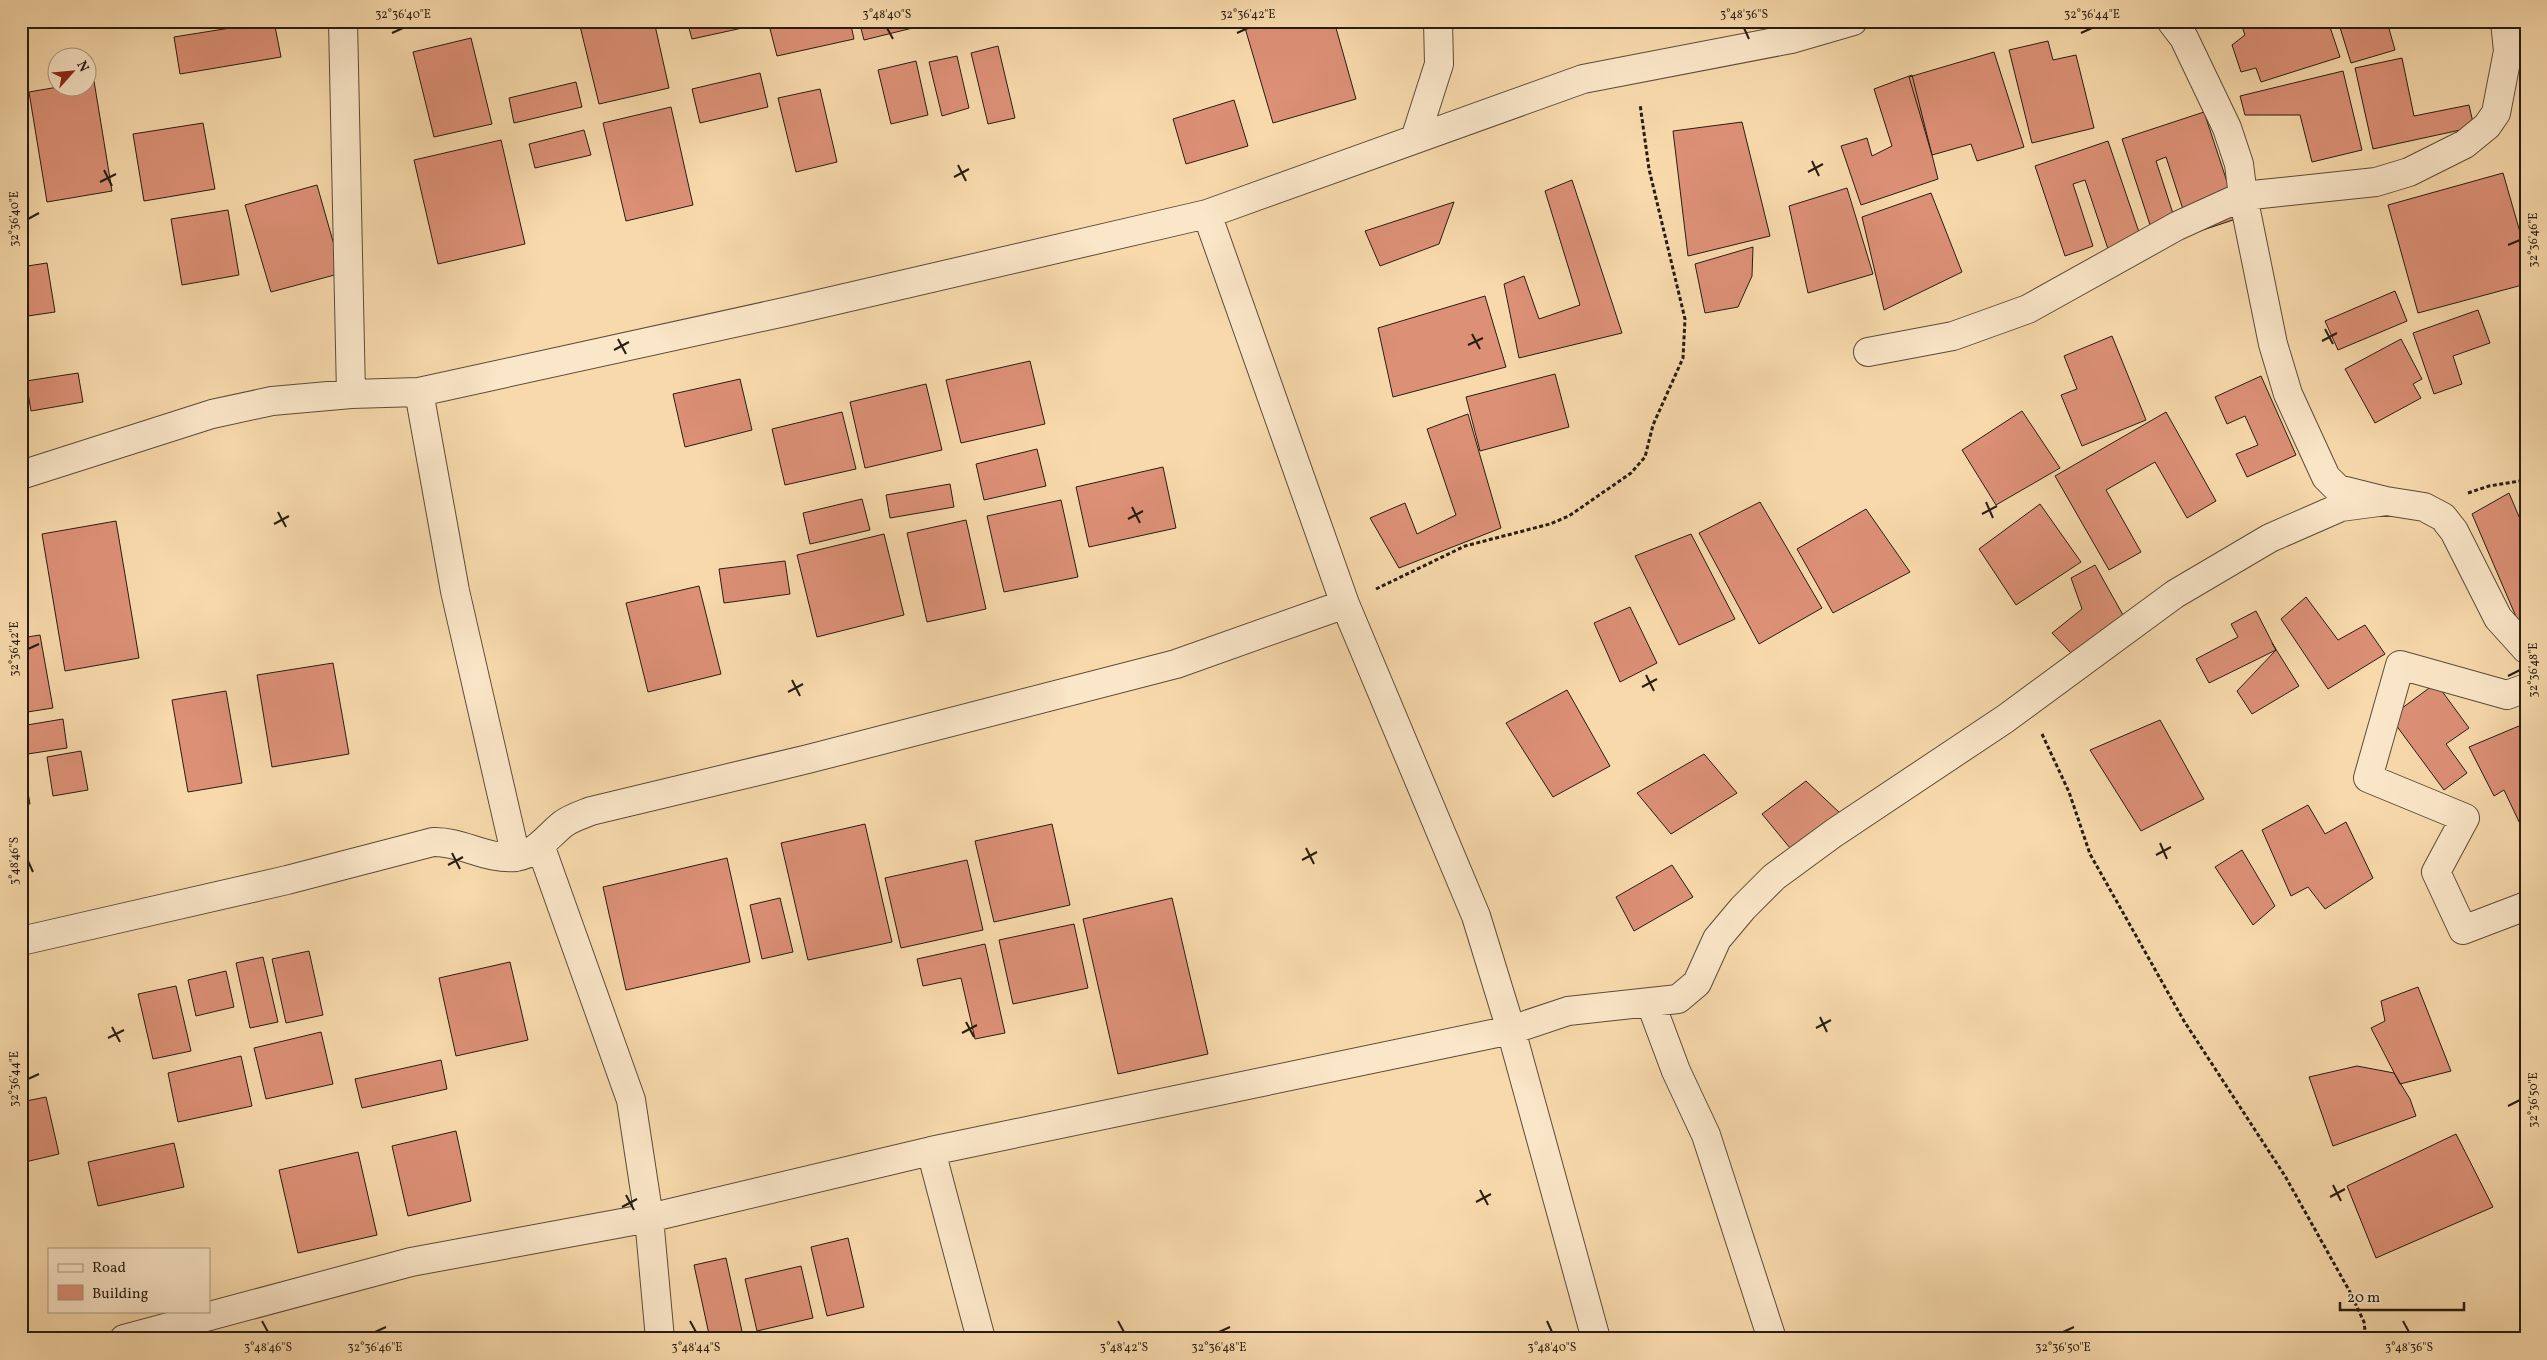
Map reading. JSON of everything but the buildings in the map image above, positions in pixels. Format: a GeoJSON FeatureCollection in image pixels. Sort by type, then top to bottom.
{"type":"FeatureCollection","features":[{"type":"Feature","properties":{"kind":"street"},"geometry":{"type":"LineString","coordinates":[[343,21],[351,394]]}},
{"type":"Feature","properties":{"kind":"street"},"geometry":{"type":"LineString","coordinates":[[1415,139],[1439,64],[1438,21]]}},
{"type":"Feature","properties":{"kind":"street"},"geometry":{"type":"LineString","coordinates":[[21,475],[212,414],[272,401],[351,394],[419,392],[923,281],[1207,214],[1583,79],[1791,39],[1852,21]]}},
{"type":"Feature","properties":{"kind":"street"},"geometry":{"type":"LineString","coordinates":[[2171,21],[2184,38],[2227,128],[2239,164],[2243,196],[2273,344],[2288,394],[2316,460],[2326,476],[2338,489],[2386,501],[2424,507],[2443,516],[2498,618],[2526,649]]}},
{"type":"Feature","properties":{"kind":"street"},"geometry":{"type":"LineString","coordinates":[[1868,352],[1954,336],[2028,309],[2177,226],[2243,196],[2376,182],[2409,172],[2465,144],[2487,126],[2496,113],[2508,51],[2505,21]]}},
{"type":"Feature","properties":{"kind":"street"},"geometry":{"type":"LineString","coordinates":[[1207,214],[1344,604],[1476,916],[1511,1030],[1596,1339]]}},
{"type":"Feature","properties":{"kind":"street"},"geometry":{"type":"LineString","coordinates":[[419,392],[455,591],[516,857]]}},
{"type":"Feature","properties":{"kind":"street"},"geometry":{"type":"LineString","coordinates":[[124,1339],[411,1262],[649,1218],[931,1151],[1511,1030],[1568,1011],[1651,1004],[1678,999],[1697,983],[1717,939],[1743,908],[1774,877],[1834,833],[2027,702],[2175,594],[2270,538],[2341,507],[2386,501]]}},
{"type":"Feature","properties":{"kind":"street"},"geometry":{"type":"LineString","coordinates":[[21,941],[287,880],[433,842],[447,842],[490,856],[516,857],[540,845],[564,824],[591,812],[808,759],[1176,664],[1344,604]]}},
{"type":"Feature","properties":{"kind":"street"},"geometry":{"type":"LineString","coordinates":[[2526,688],[2507,695],[2400,665],[2368,778],[2465,818],[2436,872],[2463,930],[2526,906]]}},
{"type":"Feature","properties":{"kind":"street"},"geometry":{"type":"LineString","coordinates":[[540,845],[631,1100],[649,1218],[660,1339]]}},
{"type":"Feature","properties":{"kind":"street"},"geometry":{"type":"LineString","coordinates":[[1651,1004],[1676,1072],[1706,1135],[1772,1339]]}},
{"type":"Feature","properties":{"kind":"street"},"geometry":{"type":"LineString","coordinates":[[931,1151],[981,1339]]}},
{"type":"Feature","properties":{"kind":"path"},"geometry":{"type":"LineString","coordinates":[[1344,604],[1466,546],[1550,524],[1569,516],[1631,472],[1645,457],[1653,425],[1682,358],[1685,319],[1649,169],[1635,69]]}},
{"type":"Feature","properties":{"kind":"path"},"geometry":{"type":"LineString","coordinates":[[2424,507],[2489,486],[2526,480]]}},
{"type":"Feature","properties":{"kind":"path"},"geometry":{"type":"LineString","coordinates":[[2027,702],[2069,792],[2090,854],[2184,1021],[2285,1176],[2350,1292],[2364,1322],[2366,1339]]}}]}
